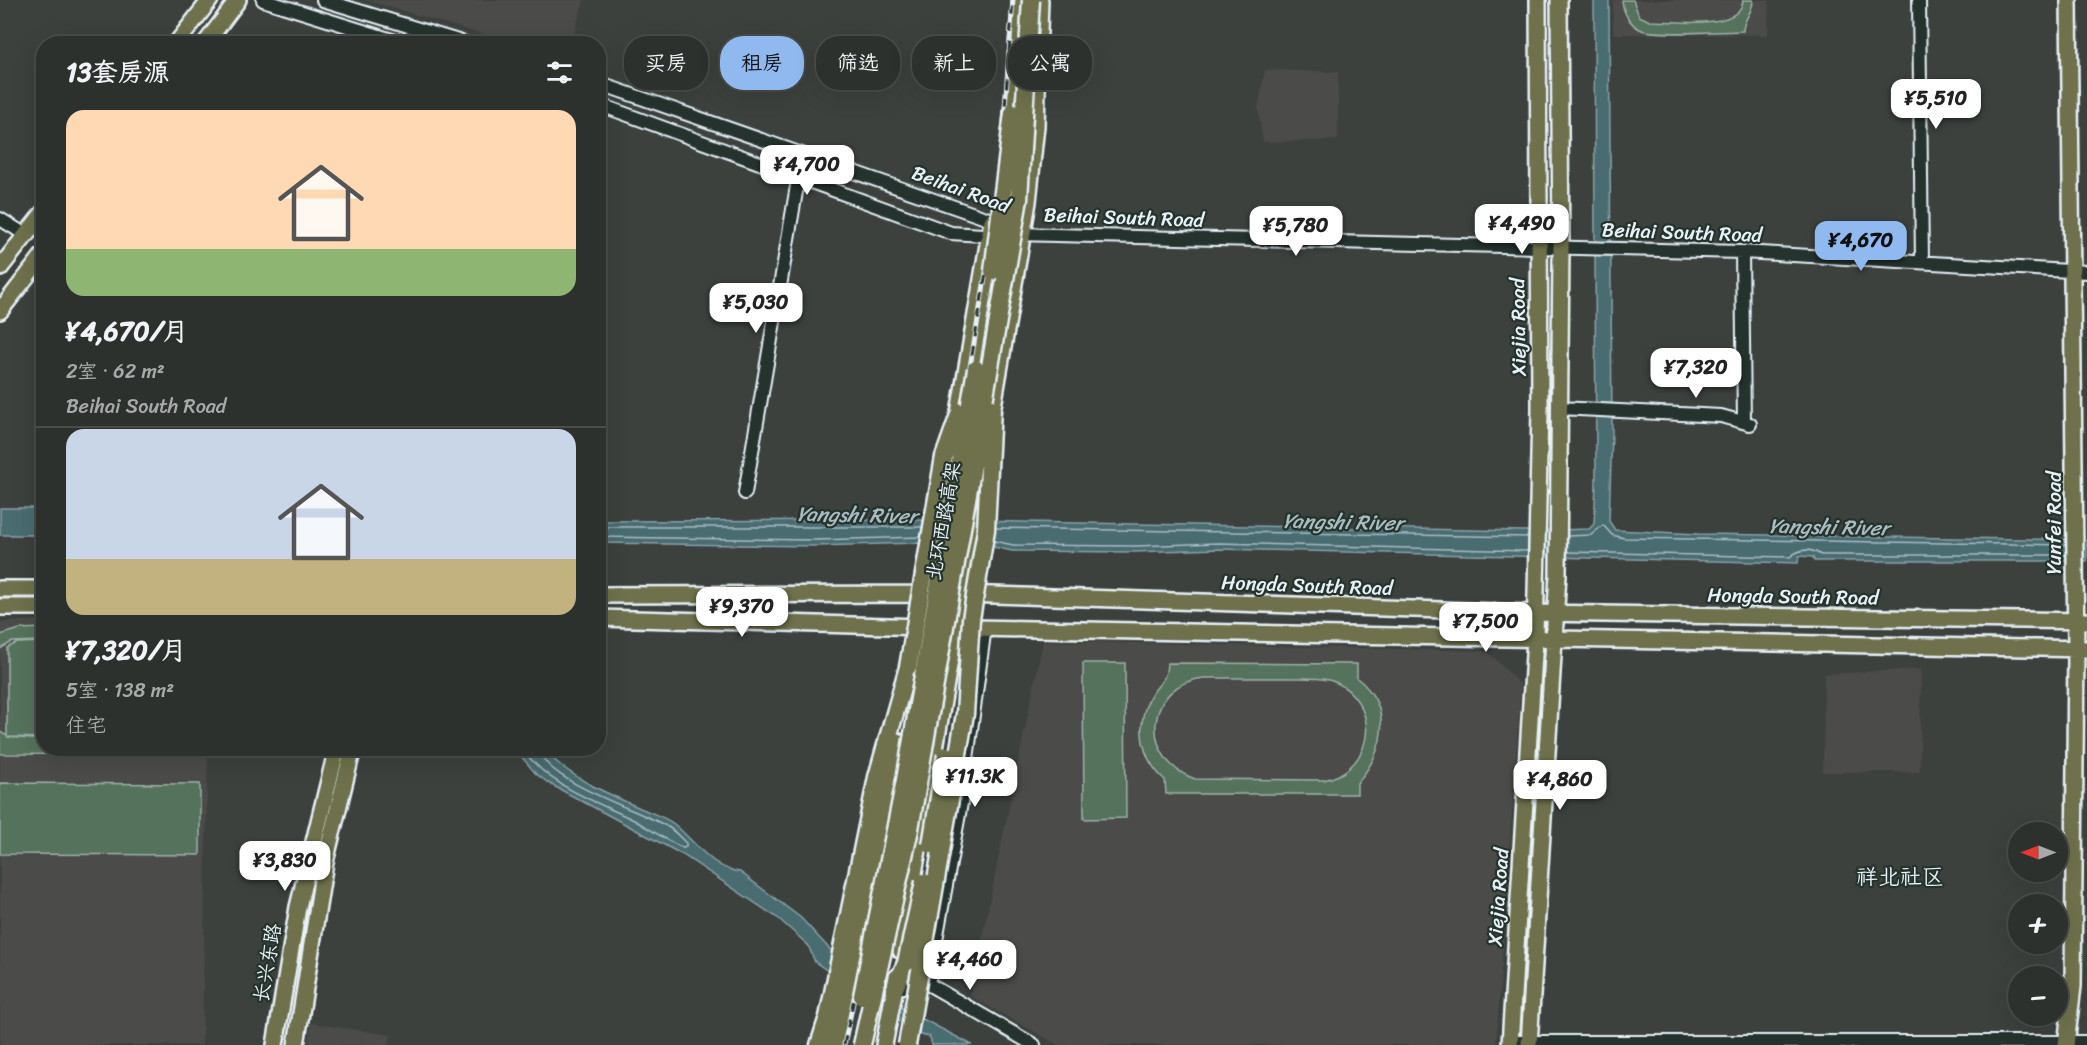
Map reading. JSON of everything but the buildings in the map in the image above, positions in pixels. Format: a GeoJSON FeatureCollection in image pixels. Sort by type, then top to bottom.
{"type":"FeatureCollection","features":[{"type":"Feature","properties":{"kind":"highway"},"geometry":{"type":"LineString","coordinates":[[1017,0],[1025,24]]}},
{"type":"Feature","properties":{"kind":"highway","name":"北环西路高架"},"geometry":{"type":"LineString","coordinates":[[852,1045],[905,780],[976,369],[1008,166],[1025,24],[1031,0]]}},
{"type":"Feature","properties":{"kind":"highway"},"geometry":{"type":"LineString","coordinates":[[1025,24],[1039,0]]}},
{"type":"Feature","properties":{"kind":"highway","name":"北环西路高架"},"geometry":{"type":"LineString","coordinates":[[862,1045],[910,829],[1019,199],[1025,24]]}},
{"type":"Feature","properties":{"kind":"highway"},"geometry":{"type":"LineString","coordinates":[[896,988],[906,963],[922,896],[986,530],[994,343]]}},
{"type":"Feature","properties":{"kind":"highway"},"geometry":{"type":"LineString","coordinates":[[835,1045],[884,812],[944,457],[976,369]]}},
{"type":"Feature","properties":{"kind":"highway"},"geometry":{"type":"LineString","coordinates":[[907,1045],[964,714],[971,624]]}},
{"type":"Feature","properties":{"kind":"highway"},"geometry":{"type":"LineString","coordinates":[[819,1045],[828,1017],[877,777],[908,666]]}},
{"type":"Feature","properties":{"kind":"main road"},"geometry":{"type":"LineString","coordinates":[[182,36],[210,0]]}},
{"type":"Feature","properties":{"kind":"main road"},"geometry":{"type":"LineString","coordinates":[[211,36],[238,0]]}},
{"type":"Feature","properties":{"kind":"main road"},"geometry":{"type":"LineString","coordinates":[[843,1045],[872,915],[924,627],[1002,163],[1017,0]]}},
{"type":"Feature","properties":{"kind":"main road"},"geometry":{"type":"LineString","coordinates":[[884,1044],[971,624],[962,594],[1023,233],[1036,126],[1039,0]]}},
{"type":"Feature","properties":{"kind":"main road","name":"Xiejia Road"},"geometry":{"type":"LineString","coordinates":[[1510,1044],[1536,613],[1538,0]]}},
{"type":"Feature","properties":{"kind":"main road","name":"Xiejia Road"},"geometry":{"type":"LineString","coordinates":[[1529,1044],[1555,638],[1558,509],[1564,408],[1565,248],[1559,0]]}},
{"type":"Feature","properties":{"kind":"main road","name":"Yunfei Road"},"geometry":{"type":"LineString","coordinates":[[2066,1043],[2073,987],[2081,649],[2081,621],[2076,581],[2080,272],[2069,0]]}},
{"type":"Feature","properties":{"kind":"main road"},"geometry":{"type":"LineString","coordinates":[[0,268],[36,222]]}},
{"type":"Feature","properties":{"kind":"main road"},"geometry":{"type":"LineString","coordinates":[[0,311],[36,264]]}},
{"type":"Feature","properties":{"kind":"main road"},"geometry":{"type":"LineString","coordinates":[[0,589],[36,590]]}},
{"type":"Feature","properties":{"kind":"main road","name":"Hongda South Road"},"geometry":{"type":"LineString","coordinates":[[606,595],[962,594],[1536,613],[2081,621]]}},
{"type":"Feature","properties":{"kind":"main road"},"geometry":{"type":"LineString","coordinates":[[0,607],[36,607]]}},
{"type":"Feature","properties":{"kind":"main road"},"geometry":{"type":"LineString","coordinates":[[606,618],[924,627],[971,624],[2081,649]]}},
{"type":"Feature","properties":{"kind":"main road","name":"长兴东路"},"geometry":{"type":"LineString","coordinates":[[275,1045],[298,907],[335,756]]}},
{"type":"Feature","properties":{"kind":"main road","name":"长兴东路"},"geometry":{"type":"LineString","coordinates":[[296,1045],[325,862],[351,756]]}},
{"type":"Feature","properties":{"kind":"street"},"geometry":{"type":"LineString","coordinates":[[263,0],[379,36]]}},
{"type":"Feature","properties":{"kind":"street"},"geometry":{"type":"LineString","coordinates":[[323,0],[442,36]]}},
{"type":"Feature","properties":{"kind":"street"},"geometry":{"type":"LineString","coordinates":[[1919,0],[1922,261]]}},
{"type":"Feature","properties":{"kind":"street","name":"Beihai Road"},"geometry":{"type":"LineString","coordinates":[[606,87],[992,220],[1023,233]]}},
{"type":"Feature","properties":{"kind":"street","name":"Beihai Road"},"geometry":{"type":"LineString","coordinates":[[606,107],[951,233],[989,237],[1023,233]]}},
{"type":"Feature","properties":{"kind":"street"},"geometry":{"type":"LineString","coordinates":[[745,492],[798,180]]}},
{"type":"Feature","properties":{"kind":"street"},"geometry":{"type":"LineString","coordinates":[[0,219],[26,235]]}},
{"type":"Feature","properties":{"kind":"street","name":"Beihai South Road"},"geometry":{"type":"LineString","coordinates":[[1023,233],[1742,252],[2080,272]]}},
{"type":"Feature","properties":{"kind":"street"},"geometry":{"type":"LineString","coordinates":[[1564,408],[1721,416],[1747,423],[1742,252]]}},
{"type":"Feature","properties":{"kind":"street"},"geometry":{"type":"LineString","coordinates":[[928,984],[961,803],[971,624]]}},
{"type":"Feature","properties":{"kind":"street"},"geometry":{"type":"LineString","coordinates":[[896,988],[928,984],[1034,1045]]}},
{"type":"Feature","properties":{"kind":"street"},"geometry":{"type":"LineString","coordinates":[[2066,1043],[2087,1035]]}},
{"type":"Feature","properties":{"kind":"street"},"geometry":{"type":"LineString","coordinates":[[1510,1044],[2087,1042]]}},
{"type":"Feature","properties":{"kind":"shaded area"},"geometry":{"type":"Polygon","coordinates":[[[366,0],[584,0],[573,36],[488,36],[366,0]]]}},
{"type":"Feature","properties":{"kind":"shaded area"},"geometry":{"type":"Polygon","coordinates":[[[1613,0],[1769,0],[1768,35],[1613,34],[1613,0]]]}},
{"type":"Feature","properties":{"kind":"shaded area"},"geometry":{"type":"Polygon","coordinates":[[[1265,70],[1338,72],[1338,140],[1263,142],[1258,109],[1265,70]]]}},
{"type":"Feature","properties":{"kind":"shaded area"},"geometry":{"type":"Polygon","coordinates":[[[36,620],[36,756],[208,756],[202,1045],[0,1045],[0,622],[36,620]]]}},
{"type":"Feature","properties":{"kind":"shaded area"},"geometry":{"type":"Polygon","coordinates":[[[1043,641],[1487,651],[1521,685],[1496,1045],[1058,1045],[970,996],[1043,641]]]}},
{"type":"Feature","properties":{"kind":"shaded area"},"geometry":{"type":"Polygon","coordinates":[[[1921,669],[1920,772],[1823,772],[1824,674],[1921,669]]]}},
{"type":"Feature","properties":{"kind":"shaded area"},"geometry":{"type":"Polygon","coordinates":[[[311,1023],[391,1035],[389,1045],[308,1045],[311,1023]]]}},
{"type":"Feature","properties":{"kind":"green space"},"geometry":{"type":"Polygon","coordinates":[[[1622,0],[1633,0],[1639,16],[1650,21],[1689,23],[1718,20],[1731,16],[1739,10],[1743,0],[1753,0],[1743,31],[1676,33],[1650,32],[1638,28],[1628,18],[1622,0]]]}},
{"type":"Feature","properties":{"kind":"green space"},"geometry":{"type":"Polygon","coordinates":[[[36,628],[36,641],[12,642],[0,649],[0,635],[20,629],[36,628]]]}},
{"type":"Feature","properties":{"kind":"green space"},"geometry":{"type":"Polygon","coordinates":[[[36,642],[36,738],[7,737],[36,739],[36,754],[0,754],[0,732],[7,736],[7,648],[17,643],[36,642]]]}},
{"type":"Feature","properties":{"kind":"green space"},"geometry":{"type":"Polygon","coordinates":[[[1083,663],[1125,663],[1126,818],[1084,819],[1083,663]]]}},
{"type":"Feature","properties":{"kind":"green space"},"geometry":{"type":"Polygon","coordinates":[[[1167,663],[1357,664],[1357,678],[1369,690],[1377,703],[1381,716],[1381,730],[1374,757],[1367,771],[1357,783],[1357,794],[1166,794],[1165,780],[1157,772],[1146,753],[1142,721],[1149,699],[1163,680],[1167,663]],[[1204,678],[1184,683],[1169,694],[1160,708],[1156,724],[1157,740],[1164,756],[1177,769],[1195,779],[1324,780],[1337,776],[1349,768],[1361,752],[1366,735],[1364,715],[1354,697],[1339,684],[1314,678],[1204,678]]]}},
{"type":"Feature","properties":{"kind":"green space"},"geometry":{"type":"Polygon","coordinates":[[[0,783],[200,784],[200,855],[0,854],[0,783]]]}},
{"type":"Feature","properties":{"kind":"water"},"geometry":{"type":"Polygon","coordinates":[[[1594,0],[1609,0],[1612,433],[1609,521],[1615,530],[1698,534],[2087,540],[2087,561],[1814,561],[1813,557],[1799,556],[1798,563],[1218,549],[1135,552],[1012,551],[989,546],[916,543],[816,546],[606,543],[606,521],[915,520],[1525,531],[1589,529],[1594,524],[1596,484],[1594,0]]]}},
{"type":"Feature","properties":{"kind":"water"},"geometry":{"type":"Polygon","coordinates":[[[0,508],[36,508],[36,535],[0,535],[0,508]]]}},
{"type":"Feature","properties":{"kind":"water"},"geometry":{"type":"Polygon","coordinates":[[[521,756],[550,756],[588,783],[662,817],[681,830],[712,860],[730,870],[740,872],[801,918],[848,969],[900,1007],[972,1045],[932,1045],[930,1037],[921,1035],[815,962],[808,945],[779,919],[683,855],[550,784],[536,774],[521,756]]]}},
{"type":"Feature","properties":{"kind":"railway"},"geometry":{"type":"LineString","coordinates":[[844,1045],[896,802],[998,202],[1013,0]]}},
{"type":"Feature","properties":{"kind":"railway"},"geometry":{"type":"LineString","coordinates":[[855,1045],[908,806],[1009,200],[1025,0]]}},
{"type":"Feature","properties":{"kind":"district","name":"祥北社区"},"geometry":{"type":"Point","coordinates":[1900,876]}},
{"type":"Feature","properties":{"kind":"water label","name":"Yangshi River"},"geometry":{"type":"Point","coordinates":[857,515]}},
{"type":"Feature","properties":{"kind":"water label","name":"Yangshi River"},"geometry":{"type":"Point","coordinates":[1343,522]}},
{"type":"Feature","properties":{"kind":"water label","name":"Yangshi River"},"geometry":{"type":"Point","coordinates":[1829,527]}}]}
